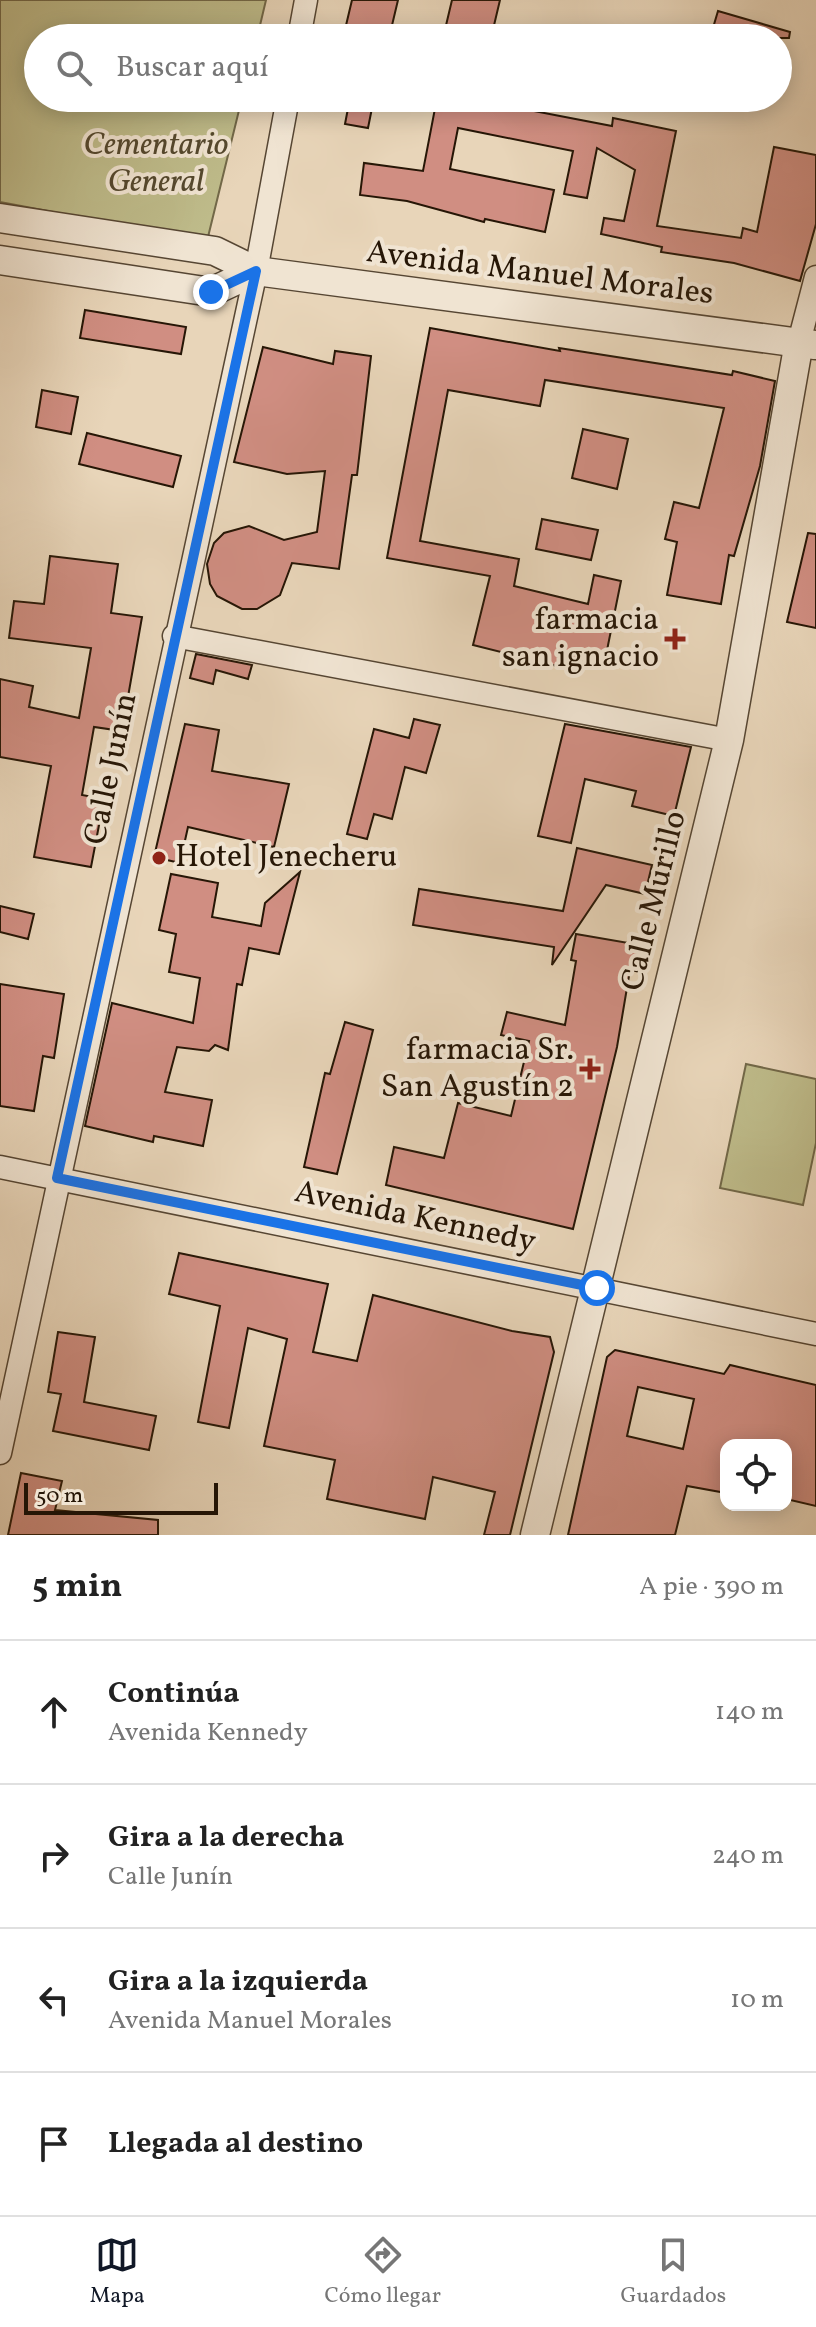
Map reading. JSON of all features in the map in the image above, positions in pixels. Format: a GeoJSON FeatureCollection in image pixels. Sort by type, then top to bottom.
{"type":"FeatureCollection","features":[{"type":"Feature","properties":{"kind":"street"},"geometry":{"type":"LineString","coordinates":[[302,24],[306,0]]}},
{"type":"Feature","properties":{"kind":"street","name":"Calle Junín"},"geometry":{"type":"LineString","coordinates":[[0,1453],[174,636],[256,271],[285,112]]}},
{"type":"Feature","properties":{"kind":"street","name":"Avenida Manuel Morales"},"geometry":{"type":"LineString","coordinates":[[0,218],[215,251],[256,271],[807,343]]}},
{"type":"Feature","properties":{"kind":"street"},"geometry":{"type":"LineString","coordinates":[[0,260],[211,292],[256,271]]}},
{"type":"Feature","properties":{"kind":"street","name":"Calle Murillo"},"geometry":{"type":"LineString","coordinates":[[535,1535],[729,740],[807,343],[816,277]]}},
{"type":"Feature","properties":{"kind":"street"},"geometry":{"type":"LineString","coordinates":[[174,636],[729,740]]}},
{"type":"Feature","properties":{"kind":"street","name":"Avenida Kennedy"},"geometry":{"type":"LineString","coordinates":[[0,1167],[816,1334]]}},
{"type":"Feature","properties":{"kind":"green space","name":"Cementario General"},"geometry":{"type":"Polygon","coordinates":[[[0,0],[266,0],[260,24],[24,24],[24,112],[239,112],[207,241],[0,202],[0,0]]]}},
{"type":"Feature","properties":{"kind":"green space"},"geometry":{"type":"Polygon","coordinates":[[[746,1064],[816,1079],[816,1143],[803,1205],[720,1188],[746,1064]]]}},
{"type":"Feature","properties":{"kind":"building"},"geometry":{"type":"Polygon","coordinates":[[[352,0],[398,0],[392,24],[346,24],[352,0]]]}},
{"type":"Feature","properties":{"kind":"building"},"geometry":{"type":"Polygon","coordinates":[[[452,0],[500,0],[494,24],[446,24],[452,0]]]}},
{"type":"Feature","properties":{"kind":"building"},"geometry":{"type":"Polygon","coordinates":[[[718,11],[763,24],[714,24],[718,11]]]}},
{"type":"Feature","properties":{"kind":"building"},"geometry":{"type":"Polygon","coordinates":[[[347,112],[371,112],[368,128],[345,124],[347,112]]]}},
{"type":"Feature","properties":{"kind":"building"},"geometry":{"type":"Polygon","coordinates":[[[434,112],[539,112],[612,126],[613,118],[676,131],[657,226],[741,238],[743,228],[757,232],[774,147],[816,155],[816,224],[800,281],[734,263],[661,252],[662,247],[601,234],[604,218],[624,221],[635,170],[597,148],[587,198],[564,194],[573,151],[458,128],[450,169],[554,190],[545,232],[485,219],[484,222],[407,201],[360,195],[364,163],[423,171],[434,112]]]}},
{"type":"Feature","properties":{"kind":"building"},"geometry":{"type":"Polygon","coordinates":[[[85,310],[186,327],[181,354],[80,338],[85,310]]]}},
{"type":"Feature","properties":{"kind":"building"},"geometry":{"type":"Polygon","coordinates":[[[430,328],[560,351],[559,348],[732,375],[733,371],[775,381],[760,466],[734,556],[729,555],[721,604],[667,595],[677,542],[665,539],[674,502],[699,508],[724,408],[545,380],[540,406],[448,390],[420,541],[519,559],[514,586],[588,604],[594,575],[621,581],[604,665],[559,656],[557,666],[473,645],[490,576],[387,558],[430,328]]]}},
{"type":"Feature","properties":{"kind":"building"},"geometry":{"type":"Polygon","coordinates":[[[263,347],[333,364],[335,351],[371,356],[357,475],[352,475],[339,569],[292,563],[280,595],[257,609],[242,609],[217,596],[210,584],[207,564],[214,543],[224,533],[249,526],[284,540],[317,532],[325,471],[287,474],[234,462],[263,347]]]}},
{"type":"Feature","properties":{"kind":"building"},"geometry":{"type":"Polygon","coordinates":[[[42,390],[78,397],[71,434],[36,427],[42,390]]]}},
{"type":"Feature","properties":{"kind":"building"},"geometry":{"type":"Polygon","coordinates":[[[583,429],[628,439],[617,489],[572,478],[583,429]]]}},
{"type":"Feature","properties":{"kind":"building"},"geometry":{"type":"Polygon","coordinates":[[[87,433],[181,456],[173,487],[79,464],[87,433]]]}},
{"type":"Feature","properties":{"kind":"building"},"geometry":{"type":"Polygon","coordinates":[[[542,519],[598,530],[591,560],[536,549],[542,519]]]}},
{"type":"Feature","properties":{"kind":"building"},"geometry":{"type":"Polygon","coordinates":[[[808,533],[816,534],[816,628],[787,622],[808,533]]]}},
{"type":"Feature","properties":{"kind":"building"},"geometry":{"type":"Polygon","coordinates":[[[50,556],[118,564],[111,613],[142,617],[122,731],[94,727],[82,795],[104,799],[91,867],[34,857],[51,766],[0,757],[0,679],[33,686],[29,707],[79,718],[91,648],[9,638],[14,601],[44,604],[50,556]]]}},
{"type":"Feature","properties":{"kind":"building"},"geometry":{"type":"Polygon","coordinates":[[[196,654],[252,665],[248,679],[216,670],[213,684],[190,678],[196,654]]]}},
{"type":"Feature","properties":{"kind":"building"},"geometry":{"type":"Polygon","coordinates":[[[414,719],[440,725],[426,773],[405,767],[392,819],[374,814],[367,839],[347,834],[374,729],[409,738],[414,719]]]}},
{"type":"Feature","properties":{"kind":"building"},"geometry":{"type":"Polygon","coordinates":[[[185,724],[219,730],[212,771],[289,784],[274,847],[188,827],[180,863],[154,857],[185,724]]]}},
{"type":"Feature","properties":{"kind":"building"},"geometry":{"type":"Polygon","coordinates":[[[565,724],[691,747],[674,816],[632,806],[636,791],[585,779],[571,843],[538,836],[565,724]]]}},
{"type":"Feature","properties":{"kind":"building"},"geometry":{"type":"Polygon","coordinates":[[[577,848],[652,865],[645,894],[606,885],[552,965],[554,947],[413,925],[419,889],[563,911],[577,848]]]}},
{"type":"Feature","properties":{"kind":"building"},"geometry":{"type":"Polygon","coordinates":[[[300,872],[279,954],[249,948],[242,985],[237,984],[228,1050],[215,1045],[209,1051],[177,1047],[165,1092],[212,1100],[203,1146],[154,1136],[153,1142],[85,1126],[112,1003],[193,1023],[200,978],[169,972],[176,934],[159,930],[171,874],[218,883],[212,917],[261,926],[265,903],[300,872]]]}},
{"type":"Feature","properties":{"kind":"building"},"geometry":{"type":"Polygon","coordinates":[[[0,906],[34,914],[28,939],[0,932],[0,906]]]}},
{"type":"Feature","properties":{"kind":"building"},"geometry":{"type":"Polygon","coordinates":[[[576,934],[646,946],[641,972],[630,970],[617,1047],[573,1229],[386,1185],[394,1147],[444,1158],[458,1103],[511,1116],[529,1041],[501,1035],[507,1012],[565,1025],[576,961],[571,960],[576,934]]]}},
{"type":"Feature","properties":{"kind":"building"},"geometry":{"type":"Polygon","coordinates":[[[0,984],[64,994],[54,1058],[43,1056],[34,1111],[0,1106],[0,984]]]}},
{"type":"Feature","properties":{"kind":"building"},"geometry":{"type":"Polygon","coordinates":[[[345,1022],[373,1030],[337,1174],[304,1167],[325,1073],[330,1074],[345,1022]]]}},
{"type":"Feature","properties":{"kind":"building"},"geometry":{"type":"Polygon","coordinates":[[[179,1253],[328,1284],[313,1352],[357,1361],[373,1295],[512,1331],[550,1337],[554,1352],[510,1535],[484,1535],[495,1492],[433,1477],[425,1519],[327,1499],[335,1460],[264,1446],[287,1339],[248,1328],[229,1428],[198,1422],[220,1306],[169,1294],[179,1253]]]}},
{"type":"Feature","properties":{"kind":"building"},"geometry":{"type":"Polygon","coordinates":[[[58,1332],[95,1337],[84,1402],[156,1416],[149,1450],[53,1431],[61,1394],[48,1392],[58,1332]]]}},
{"type":"Feature","properties":{"kind":"building"},"geometry":{"type":"Polygon","coordinates":[[[615,1350],[724,1374],[730,1365],[816,1385],[816,1506],[792,1500],[792,1439],[720,1439],[720,1492],[687,1486],[675,1535],[568,1535],[607,1357],[615,1350]],[[638,1387],[627,1436],[683,1449],[694,1399],[638,1387]]]}},
{"type":"Feature","properties":{"kind":"building"},"geometry":{"type":"Polygon","coordinates":[[[21,1473],[62,1481],[55,1510],[158,1520],[158,1535],[8,1535],[21,1473]]]}},
{"type":"Feature","properties":{"kind":"place","name":"farmacia san ignacio"},"geometry":{"type":"Point","coordinates":[675,639]}},
{"type":"Feature","properties":{"kind":"place","name":"Hotel Jenecheru"},"geometry":{"type":"Point","coordinates":[159,858]}},
{"type":"Feature","properties":{"kind":"place","name":"farmacia Sr. San Agustín 2"},"geometry":{"type":"Point","coordinates":[590,1069]}},
{"type":"Feature","properties":{"kind":"route"},"geometry":{"type":"LineString","coordinates":[[211,292],[256,271],[57,1178],[597,1288]]}}]}
